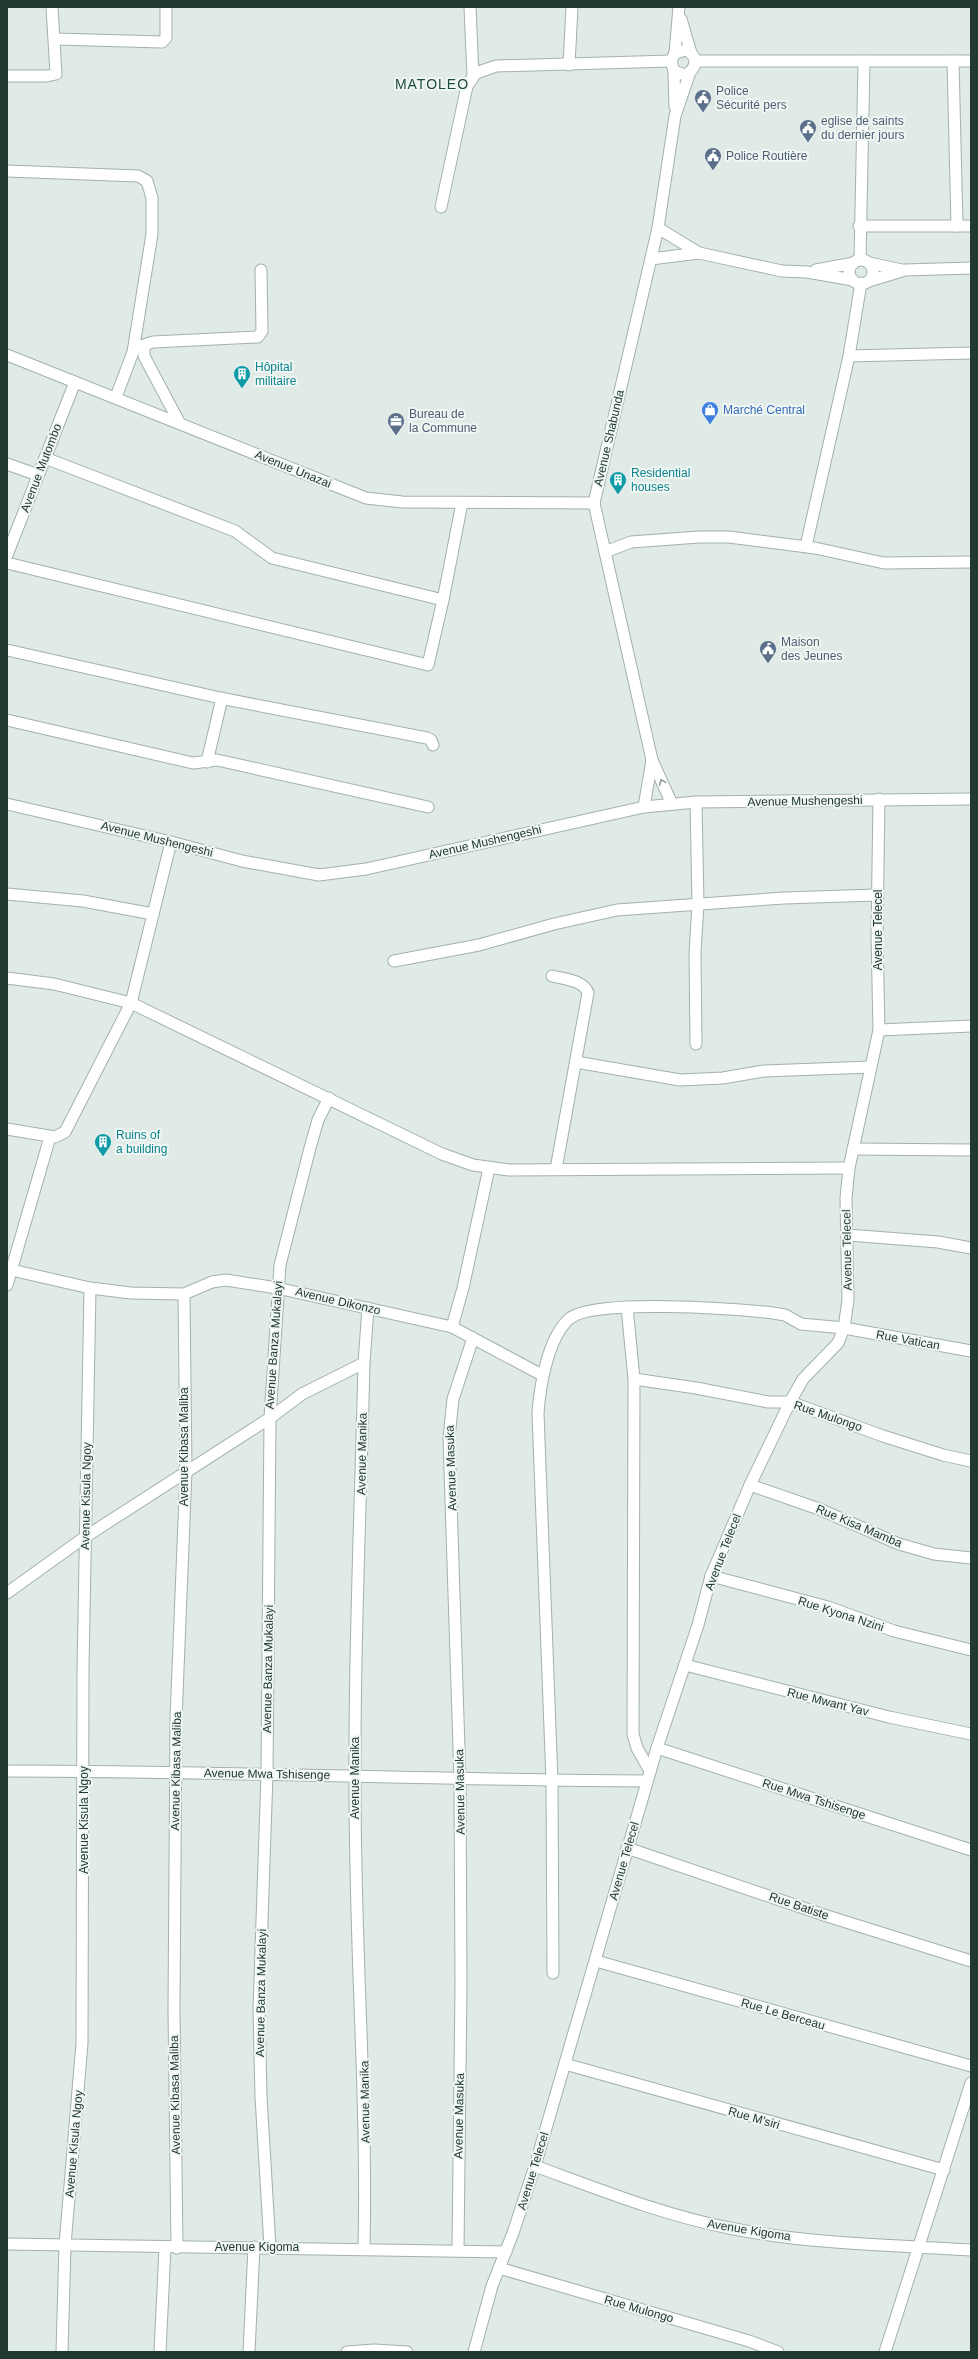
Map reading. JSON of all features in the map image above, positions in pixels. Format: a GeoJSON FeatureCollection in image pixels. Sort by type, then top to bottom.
{"type":"FeatureCollection","features":[{"type":"Feature","properties":{"kind":"street"},"geometry":{"type":"LineString","coordinates":[[7,76],[47,76],[55,74],[52,7]]}},
{"type":"Feature","properties":{"kind":"street"},"geometry":{"type":"LineString","coordinates":[[54,39],[162,42],[166,38],[166,7]]}},
{"type":"Feature","properties":{"kind":"street"},"geometry":{"type":"LineString","coordinates":[[470,7],[473,76]]}},
{"type":"Feature","properties":{"kind":"street"},"geometry":{"type":"LineString","coordinates":[[569,65],[572,7]]}},
{"type":"Feature","properties":{"kind":"street"},"geometry":{"type":"LineString","coordinates":[[673,62],[680,74],[690,72],[695,68],[694,57],[679,11]]}},
{"type":"Feature","properties":{"kind":"street"},"geometry":{"type":"LineString","coordinates":[[675,116],[673,62],[679,11]]}},
{"type":"Feature","properties":{"kind":"street"},"geometry":{"type":"LineString","coordinates":[[441,207],[467,86],[473,76],[480,71],[496,66],[673,62],[686,50],[694,57],[864,61],[971,61]]}},
{"type":"Feature","properties":{"kind":"street"},"geometry":{"type":"LineString","coordinates":[[806,546],[849,356],[861,281],[873,271],[861,262],[859,226],[864,61]]}},
{"type":"Feature","properties":{"kind":"street"},"geometry":{"type":"LineString","coordinates":[[954,61],[957,226]]}},
{"type":"Feature","properties":{"kind":"street"},"geometry":{"type":"LineString","coordinates":[[675,116],[690,72]]}},
{"type":"Feature","properties":{"kind":"street","name":"Avenue Shabunda"},"geometry":{"type":"LineString","coordinates":[[652,760],[594,503],[658,228],[675,116]]}},
{"type":"Feature","properties":{"kind":"street"},"geometry":{"type":"LineString","coordinates":[[7,171],[138,176],[147,182],[152,198],[152,234],[133,352],[116,397]]}},
{"type":"Feature","properties":{"kind":"street"},"geometry":{"type":"LineString","coordinates":[[859,226],[971,226]]}},
{"type":"Feature","properties":{"kind":"street"},"geometry":{"type":"LineString","coordinates":[[658,228],[699,253],[782,271],[807,272],[861,281],[905,270]]}},
{"type":"Feature","properties":{"kind":"street"},"geometry":{"type":"LineString","coordinates":[[651,259],[699,253]]}},
{"type":"Feature","properties":{"kind":"street"},"geometry":{"type":"LineString","coordinates":[[861,262],[850,271],[861,281]]}},
{"type":"Feature","properties":{"kind":"street"},"geometry":{"type":"LineString","coordinates":[[807,272],[861,262],[905,270],[971,268]]}},
{"type":"Feature","properties":{"kind":"street"},"geometry":{"type":"LineString","coordinates":[[179,422],[144,356],[144,345],[153,342],[258,337],[261,335],[262,328],[262,270]]}},
{"type":"Feature","properties":{"kind":"street"},"geometry":{"type":"LineString","coordinates":[[849,356],[971,353]]}},
{"type":"Feature","properties":{"kind":"street","name":"Avenue Unazai"},"geometry":{"type":"LineString","coordinates":[[7,355],[179,422],[366,498],[390,502],[594,503]]}},
{"type":"Feature","properties":{"kind":"street","name":"Avenue Mutombo"},"geometry":{"type":"LineString","coordinates":[[7,554],[75,382]]}},
{"type":"Feature","properties":{"kind":"street"},"geometry":{"type":"LineString","coordinates":[[45,458],[235,530],[272,558],[444,600]]}},
{"type":"Feature","properties":{"kind":"street"},"geometry":{"type":"LineString","coordinates":[[7,464],[38,475]]}},
{"type":"Feature","properties":{"kind":"street"},"geometry":{"type":"LineString","coordinates":[[7,563],[428,665],[444,600],[462,503]]}},
{"type":"Feature","properties":{"kind":"street"},"geometry":{"type":"LineString","coordinates":[[605,552],[631,542],[699,537],[729,537],[806,546],[892,564],[971,562]]}},
{"type":"Feature","properties":{"kind":"street"},"geometry":{"type":"LineString","coordinates":[[7,650],[222,698],[427,738],[431,740],[432,745]]}},
{"type":"Feature","properties":{"kind":"street"},"geometry":{"type":"LineString","coordinates":[[207,762],[222,698]]}},
{"type":"Feature","properties":{"kind":"street"},"geometry":{"type":"LineString","coordinates":[[7,720],[193,763],[217,760],[428,807]]}},
{"type":"Feature","properties":{"kind":"street"},"geometry":{"type":"LineString","coordinates":[[652,760],[672,804]]}},
{"type":"Feature","properties":{"kind":"street"},"geometry":{"type":"LineString","coordinates":[[644,807],[652,760]]}},
{"type":"Feature","properties":{"kind":"street","name":"Avenue Telecel"},"geometry":{"type":"LineString","coordinates":[[474,2352],[499,2268],[506,2252],[535,2166],[657,1748],[685,1665],[711,1576],[750,1485],[790,1402],[803,1379],[838,1343],[844,1328],[848,1300],[848,1235],[846,1198],[849,1168],[879,1030],[877,895],[879,799]]}},
{"type":"Feature","properties":{"kind":"street","name":"Avenue Mushengeshi"},"geometry":{"type":"LineString","coordinates":[[7,804],[171,842],[242,861],[319,875],[366,869],[644,807],[696,802],[971,799]]}},
{"type":"Feature","properties":{"kind":"street"},"geometry":{"type":"LineString","coordinates":[[696,802],[698,904],[695,953],[696,1044]]}},
{"type":"Feature","properties":{"kind":"street"},"geometry":{"type":"LineString","coordinates":[[7,1129],[50,1136],[59,1136],[65,1132],[131,1003],[171,842]]}},
{"type":"Feature","properties":{"kind":"street"},"geometry":{"type":"LineString","coordinates":[[7,894],[83,901],[153,914]]}},
{"type":"Feature","properties":{"kind":"street"},"geometry":{"type":"LineString","coordinates":[[394,961],[479,945],[554,924],[617,910],[698,904],[877,895]]}},
{"type":"Feature","properties":{"kind":"street"},"geometry":{"type":"LineString","coordinates":[[552,976],[579,983],[584,986],[588,993],[556,1169]]}},
{"type":"Feature","properties":{"kind":"street"},"geometry":{"type":"LineString","coordinates":[[7,978],[54,984],[131,1003],[442,1154],[465,1163],[489,1168],[556,1169],[849,1168]]}},
{"type":"Feature","properties":{"kind":"street"},"geometry":{"type":"LineString","coordinates":[[879,1030],[971,1026]]}},
{"type":"Feature","properties":{"kind":"street"},"geometry":{"type":"LineString","coordinates":[[576,1062],[685,1080],[722,1078],[764,1071],[871,1067]]}},
{"type":"Feature","properties":{"kind":"street","name":"Avenue Banza Mukalayi"},"geometry":{"type":"LineString","coordinates":[[270,2247],[260,2097],[260,2016],[267,1774],[270,1418],[277,1288],[280,1264],[296,1197],[316,1126],[329,1098]]}},
{"type":"Feature","properties":{"kind":"street"},"geometry":{"type":"LineString","coordinates":[[7,1285],[10,1269],[50,1136]]}},
{"type":"Feature","properties":{"kind":"street"},"geometry":{"type":"LineString","coordinates":[[854,1149],[971,1150]]}},
{"type":"Feature","properties":{"kind":"street"},"geometry":{"type":"LineString","coordinates":[[452,1327],[464,1288],[489,1168]]}},
{"type":"Feature","properties":{"kind":"street"},"geometry":{"type":"LineString","coordinates":[[848,1235],[938,1242],[971,1248]]}},
{"type":"Feature","properties":{"kind":"street","name":"Avenue Dikonzo"},"geometry":{"type":"LineString","coordinates":[[10,1269],[90,1288],[131,1293],[184,1294],[212,1282],[226,1280],[277,1288],[452,1327],[542,1375]]}},
{"type":"Feature","properties":{"kind":"street","name":"Avenue Kisula Ngoy"},"geometry":{"type":"LineString","coordinates":[[62,2352],[65,2245],[82,2043],[85,1537],[90,1288]]}},
{"type":"Feature","properties":{"kind":"street","name":"Avenue Kibasa Maliba"},"geometry":{"type":"LineString","coordinates":[[177,2248],[174,2010],[176,1773],[186,1470],[184,1294]]}},
{"type":"Feature","properties":{"kind":"street"},"geometry":{"type":"LineString","coordinates":[[627,1307],[634,1380],[633,1734],[637,1748],[649,1776]]}},
{"type":"Feature","properties":{"kind":"street","name":"Rue Vatican"},"geometry":{"type":"LineString","coordinates":[[553,1973],[552,1781],[538,1413],[542,1375],[556,1339],[569,1319],[582,1312],[627,1307],[689,1307],[773,1313],[801,1324],[844,1328],[971,1351]]}},
{"type":"Feature","properties":{"kind":"street","name":"Avenue Manika"},"geometry":{"type":"LineString","coordinates":[[364,2248],[366,2137],[356,1867],[355,1776],[364,1363],[368,1308]]}},
{"type":"Feature","properties":{"kind":"street","name":"Avenue Masuka"},"geometry":{"type":"LineString","coordinates":[[458,2250],[461,1985],[460,1780],[449,1432],[453,1399],[473,1338]]}},
{"type":"Feature","properties":{"kind":"street"},"geometry":{"type":"LineString","coordinates":[[7,1593],[85,1537],[186,1470],[270,1418],[313,1387],[364,1363]]}},
{"type":"Feature","properties":{"kind":"street","name":"Rue Mulongo"},"geometry":{"type":"LineString","coordinates":[[634,1380],[696,1388],[768,1402],[790,1402],[883,1436],[943,1455],[971,1461]]}},
{"type":"Feature","properties":{"kind":"street","name":"Rue Kisa Mamba"},"geometry":{"type":"LineString","coordinates":[[750,1485],[819,1509],[899,1544],[934,1554],[971,1558]]}},
{"type":"Feature","properties":{"kind":"street","name":"Rue Kyona Nzini"},"geometry":{"type":"LineString","coordinates":[[711,1576],[828,1608],[900,1633],[971,1650]]}},
{"type":"Feature","properties":{"kind":"street","name":"Rue Mwant Yav"},"geometry":{"type":"LineString","coordinates":[[685,1665],[882,1715],[971,1734]]}},
{"type":"Feature","properties":{"kind":"street","name":"Rue Mwa Tshisenge"},"geometry":{"type":"LineString","coordinates":[[657,1748],[971,1850]]}},
{"type":"Feature","properties":{"kind":"street","name":"Avenue Mwa Tshisenge"},"geometry":{"type":"LineString","coordinates":[[7,1771],[267,1774],[460,1780],[552,1781],[649,1776]]}},
{"type":"Feature","properties":{"kind":"street","name":"Rue Batiste"},"geometry":{"type":"LineString","coordinates":[[628,1848],[827,1916],[971,1961]]}},
{"type":"Feature","properties":{"kind":"street","name":"Rue Le Berceau"},"geometry":{"type":"LineString","coordinates":[[596,1961],[971,2066]]}},
{"type":"Feature","properties":{"kind":"street","name":"Rue M'siri"},"geometry":{"type":"LineString","coordinates":[[565,2064],[944,2170]]}},
{"type":"Feature","properties":{"kind":"street"},"geometry":{"type":"LineString","coordinates":[[885,2352],[971,2083]]}},
{"type":"Feature","properties":{"kind":"street","name":"Avenue Kigoma"},"geometry":{"type":"LineString","coordinates":[[535,2166],[632,2201],[729,2228],[820,2240],[971,2250]]}},
{"type":"Feature","properties":{"kind":"street","name":"Avenue Kigoma"},"geometry":{"type":"LineString","coordinates":[[7,2244],[164,2248],[364,2248],[506,2252]]}},
{"type":"Feature","properties":{"kind":"street"},"geometry":{"type":"LineString","coordinates":[[249,2352],[254,2247]]}},
{"type":"Feature","properties":{"kind":"street"},"geometry":{"type":"LineString","coordinates":[[160,2352],[164,2248]]}},
{"type":"Feature","properties":{"kind":"street","name":"Rue Mulongo"},"geometry":{"type":"LineString","coordinates":[[499,2268],[749,2341],[778,2352]]}},
{"type":"Feature","properties":{"kind":"street"},"geometry":{"type":"LineString","coordinates":[[347,2352],[374,2350],[407,2352]]}},
{"type":"Feature","properties":{"kind":"place","name":"Police Sécurité pers"},"geometry":{"type":"Point","coordinates":[703,113]}},
{"type":"Feature","properties":{"kind":"place","name":"eglise de saints du dernier jours"},"geometry":{"type":"Point","coordinates":[808,143]}},
{"type":"Feature","properties":{"kind":"place","name":"Police Routière"},"geometry":{"type":"Point","coordinates":[713,171]}},
{"type":"Feature","properties":{"kind":"place","name":"Hôpital militaire"},"geometry":{"type":"Point","coordinates":[242,389]}},
{"type":"Feature","properties":{"kind":"place","name":"Marché Central"},"geometry":{"type":"Point","coordinates":[710,425]}},
{"type":"Feature","properties":{"kind":"place","name":"Bureau de la Commune"},"geometry":{"type":"Point","coordinates":[396,436]}},
{"type":"Feature","properties":{"kind":"place","name":"Residential houses"},"geometry":{"type":"Point","coordinates":[618,495]}},
{"type":"Feature","properties":{"kind":"place","name":"Maison des Jeunes"},"geometry":{"type":"Point","coordinates":[768,664]}},
{"type":"Feature","properties":{"kind":"place","name":"Ruins of a building"},"geometry":{"type":"Point","coordinates":[103,1157]}},
{"type":"Feature","properties":{"kind":"district","name":"MATOLEO"},"geometry":{"type":"Point","coordinates":[432,84]}}]}
